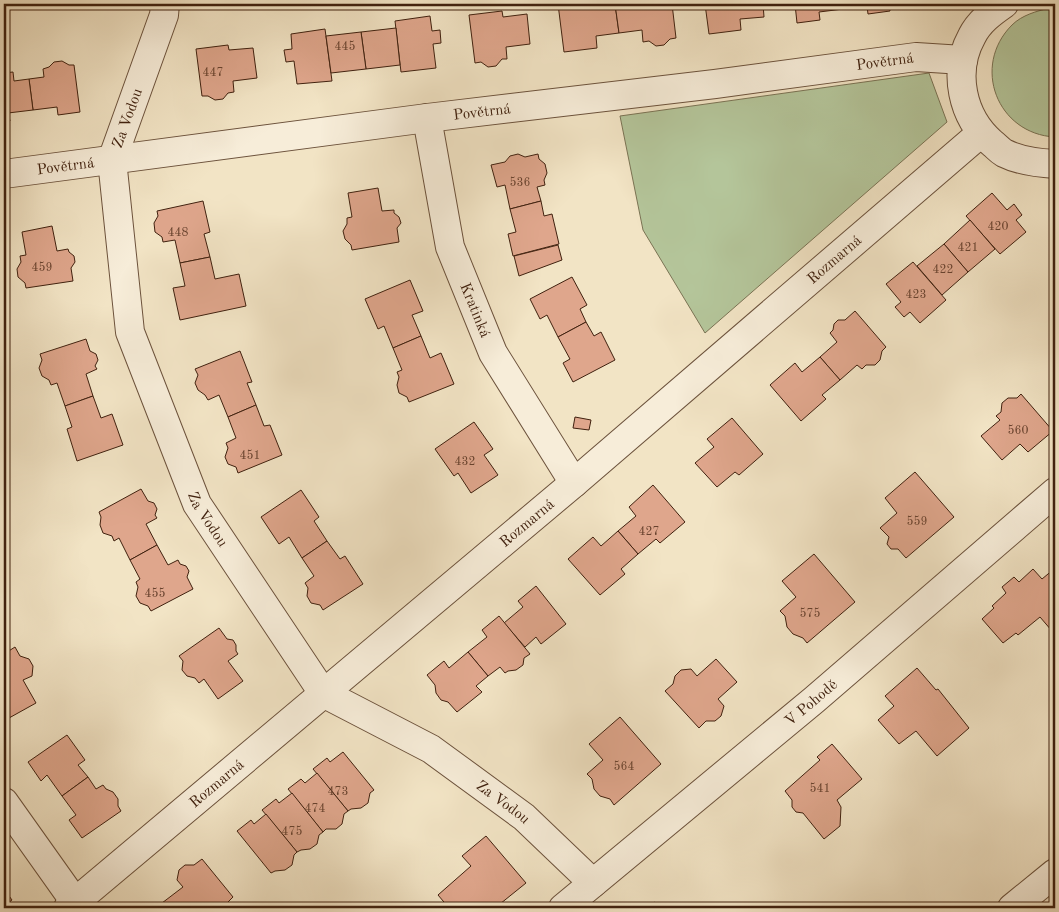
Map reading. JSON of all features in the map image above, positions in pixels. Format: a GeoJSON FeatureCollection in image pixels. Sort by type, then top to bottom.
{"type":"FeatureCollection","features":[{"type":"Feature","properties":{"kind":"street","name":"Za Vodou"},"geometry":{"type":"LineString","coordinates":[[165,4],[164,15],[112,160],[130,332],[197,504],[323,693],[431,749],[524,817],[593,883]]}},
{"type":"Feature","properties":{"kind":"street"},"geometry":{"type":"LineString","coordinates":[[1004,4],[988,15],[972,36],[962,60],[961,85],[967,111],[980,133],[1002,152],[1030,163],[1055,164]]}},
{"type":"Feature","properties":{"kind":"street","name":"Povětrná"},"geometry":{"type":"LineString","coordinates":[[4,174],[428,118],[715,84],[916,56],[962,60]]}},
{"type":"Feature","properties":{"kind":"street","name":"Kratinká"},"geometry":{"type":"LineString","coordinates":[[428,118],[450,248],[492,353],[574,483]]}},
{"type":"Feature","properties":{"kind":"street","name":"Rozmarná"},"geometry":{"type":"LineString","coordinates":[[72,905],[574,483],[980,133]]}},
{"type":"Feature","properties":{"kind":"street","name":"V Pohodě"},"geometry":{"type":"LineString","coordinates":[[563,908],[814,700],[1055,492]]}},
{"type":"Feature","properties":{"kind":"street"},"geometry":{"type":"LineString","coordinates":[[4,802],[72,905]]}},
{"type":"Feature","properties":{"kind":"street"},"geometry":{"type":"LineString","coordinates":[[1012,908],[1055,873]]}},
{"type":"Feature","properties":{"kind":"green space"},"geometry":{"type":"Polygon","coordinates":[[[1050,8],[1055,9],[1055,137],[1035,133],[1018,124],[1005,111],[996,95],[992,78],[993,59],[1000,41],[1012,25],[1025,16],[1050,8]]]}},
{"type":"Feature","properties":{"kind":"green space"},"geometry":{"type":"Polygon","coordinates":[[[929,73],[947,122],[705,333],[643,230],[620,116],[929,73]]]}},
{"type":"Feature","properties":{"kind":"building"},"geometry":{"type":"Polygon","coordinates":[[[558,4],[592,4],[592,6],[615,4],[619,33],[596,36],[597,48],[564,52],[558,4]]]}},
{"type":"Feature","properties":{"kind":"building"},"geometry":{"type":"Polygon","coordinates":[[[615,4],[672,4],[676,38],[670,39],[664,45],[656,46],[649,41],[643,42],[642,30],[619,33],[615,4]]]}},
{"type":"Feature","properties":{"kind":"building"},"geometry":{"type":"Polygon","coordinates":[[[705,4],[763,4],[764,17],[740,19],[741,30],[709,34],[705,4]]]}},
{"type":"Feature","properties":{"kind":"building"},"geometry":{"type":"Polygon","coordinates":[[[795,4],[842,4],[843,9],[819,12],[820,20],[797,23],[795,4]]]}},
{"type":"Feature","properties":{"kind":"building"},"geometry":{"type":"Polygon","coordinates":[[[842,4],[889,4],[890,11],[868,14],[867,6],[843,9],[842,4]]]}},
{"type":"Feature","properties":{"kind":"building"},"geometry":{"type":"Polygon","coordinates":[[[914,4],[936,4],[937,6],[915,9],[914,4]]]}},
{"type":"Feature","properties":{"kind":"building"},"geometry":{"type":"Polygon","coordinates":[[[502,11],[503,17],[527,14],[530,44],[506,47],[507,59],[502,59],[496,66],[488,67],[481,62],[475,63],[469,15],[502,11]]]}},
{"type":"Feature","properties":{"kind":"building"},"geometry":{"type":"Polygon","coordinates":[[[430,16],[432,31],[440,30],[441,43],[433,44],[436,68],[401,72],[395,21],[430,16]]]}},
{"type":"Feature","properties":{"kind":"building"},"geometry":{"type":"Polygon","coordinates":[[[396,28],[400,65],[366,69],[361,32],[396,28]]]}},
{"type":"Feature","properties":{"kind":"building"},"geometry":{"type":"Polygon","coordinates":[[[325,29],[332,81],[297,84],[294,61],[286,62],[284,50],[292,49],[291,34],[325,29]]]}},
{"type":"Feature","properties":{"kind":"building"},"geometry":{"type":"Polygon","coordinates":[[[361,32],[366,69],[331,73],[326,36],[361,32]]]}},
{"type":"Feature","properties":{"kind":"building"},"geometry":{"type":"Polygon","coordinates":[[[228,45],[229,50],[253,48],[257,78],[233,81],[234,92],[228,93],[223,99],[215,100],[208,96],[202,96],[196,49],[228,45]]]}},
{"type":"Feature","properties":{"kind":"building"},"geometry":{"type":"Polygon","coordinates":[[[62,61],[69,65],[74,65],[80,112],[58,115],[57,107],[33,110],[29,79],[44,77],[43,69],[49,67],[54,62],[62,61]]]}},
{"type":"Feature","properties":{"kind":"building"},"geometry":{"type":"Polygon","coordinates":[[[13,72],[14,81],[29,79],[33,110],[8,113],[10,121],[4,122],[4,73],[13,72]]]}},
{"type":"Feature","properties":{"kind":"building"},"geometry":{"type":"Polygon","coordinates":[[[518,154],[525,157],[538,154],[539,159],[545,164],[547,173],[544,180],[545,185],[537,187],[541,201],[510,209],[505,185],[497,187],[491,165],[505,162],[510,156],[518,154]]]}},
{"type":"Feature","properties":{"kind":"building"},"geometry":{"type":"Polygon","coordinates":[[[378,188],[382,211],[394,210],[394,213],[399,217],[401,223],[397,228],[399,242],[352,250],[351,245],[345,239],[343,231],[347,224],[347,218],[352,217],[348,193],[378,188]]]}},
{"type":"Feature","properties":{"kind":"building"},"geometry":{"type":"Polygon","coordinates":[[[992,193],[1007,210],[1014,204],[1022,215],[1016,220],[1026,232],[1000,254],[966,216],[992,193]]]}},
{"type":"Feature","properties":{"kind":"building"},"geometry":{"type":"Polygon","coordinates":[[[203,201],[210,232],[204,234],[210,257],[180,263],[175,240],[163,242],[162,237],[155,232],[154,223],[158,216],[157,211],[203,201]]]}},
{"type":"Feature","properties":{"kind":"building"},"geometry":{"type":"Polygon","coordinates":[[[541,201],[544,216],[552,214],[559,244],[513,256],[508,234],[516,232],[510,209],[541,201]]]}},
{"type":"Feature","properties":{"kind":"building"},"geometry":{"type":"Polygon","coordinates":[[[970,220],[995,249],[968,272],[944,244],[970,220]]]}},
{"type":"Feature","properties":{"kind":"building"},"geometry":{"type":"Polygon","coordinates":[[[52,226],[57,251],[68,249],[74,256],[75,262],[71,268],[73,281],[26,288],[25,283],[18,277],[17,269],[21,262],[20,256],[26,255],[22,232],[52,226]]]}},
{"type":"Feature","properties":{"kind":"building"},"geometry":{"type":"Polygon","coordinates":[[[944,244],[968,272],[942,295],[917,266],[944,244]]]}},
{"type":"Feature","properties":{"kind":"building"},"geometry":{"type":"Polygon","coordinates":[[[558,245],[562,260],[519,276],[514,256],[558,245]]]}},
{"type":"Feature","properties":{"kind":"building"},"geometry":{"type":"Polygon","coordinates":[[[210,257],[215,279],[239,274],[246,306],[180,320],[173,288],[185,286],[180,263],[210,257]]]}},
{"type":"Feature","properties":{"kind":"building"},"geometry":{"type":"Polygon","coordinates":[[[913,262],[946,300],[920,323],[910,312],[904,317],[895,307],[901,302],[886,284],[913,262]]]}},
{"type":"Feature","properties":{"kind":"building"},"geometry":{"type":"Polygon","coordinates":[[[572,277],[587,305],[580,309],[586,322],[558,337],[547,315],[540,319],[530,299],[572,277]]]}},
{"type":"Feature","properties":{"kind":"building"},"geometry":{"type":"Polygon","coordinates":[[[410,280],[423,311],[412,315],[421,336],[393,348],[384,326],[378,329],[365,299],[410,280]]]}},
{"type":"Feature","properties":{"kind":"building"},"geometry":{"type":"Polygon","coordinates":[[[855,311],[886,347],[882,351],[880,360],[875,365],[866,365],[862,369],[857,365],[840,380],[820,357],[837,342],[830,333],[833,330],[834,324],[838,320],[845,320],[855,311]]]}},
{"type":"Feature","properties":{"kind":"building"},"geometry":{"type":"Polygon","coordinates":[[[586,322],[594,336],[601,332],[615,360],[573,382],[563,363],[570,359],[558,337],[586,322]]]}},
{"type":"Feature","properties":{"kind":"building"},"geometry":{"type":"Polygon","coordinates":[[[421,336],[430,358],[441,353],[454,384],[409,402],[407,397],[399,393],[397,385],[399,377],[397,372],[402,370],[393,348],[421,336]]]}},
{"type":"Feature","properties":{"kind":"building"},"geometry":{"type":"Polygon","coordinates":[[[86,339],[90,351],[96,354],[98,360],[95,366],[97,369],[86,374],[93,396],[65,406],[57,383],[51,385],[49,380],[42,376],[39,368],[42,360],[40,354],[86,339]]]}},
{"type":"Feature","properties":{"kind":"building"},"geometry":{"type":"Polygon","coordinates":[[[240,351],[252,382],[247,383],[256,405],[228,417],[219,395],[208,400],[198,390],[195,383],[198,375],[195,369],[240,351]]]}},
{"type":"Feature","properties":{"kind":"building"},"geometry":{"type":"Polygon","coordinates":[[[820,357],[840,380],[822,395],[826,399],[801,421],[770,385],[795,363],[802,372],[820,357]]]}},
{"type":"Feature","properties":{"kind":"building"},"geometry":{"type":"Polygon","coordinates":[[[1021,394],[1053,431],[1028,452],[1020,444],[1002,460],[981,436],[1000,420],[996,416],[1001,412],[1002,403],[1008,398],[1017,398],[1021,394]]]}},
{"type":"Feature","properties":{"kind":"building"},"geometry":{"type":"Polygon","coordinates":[[[93,396],[101,418],[112,414],[123,445],[77,461],[67,429],[72,427],[65,406],[93,396]]]}},
{"type":"Feature","properties":{"kind":"building"},"geometry":{"type":"Polygon","coordinates":[[[256,405],[264,426],[270,425],[282,455],[238,473],[236,467],[228,464],[225,457],[228,448],[226,443],[236,438],[228,417],[256,405]]]}},
{"type":"Feature","properties":{"kind":"building"},"geometry":{"type":"Polygon","coordinates":[[[575,417],[591,420],[589,430],[573,428],[575,417]]]}},
{"type":"Feature","properties":{"kind":"building"},"geometry":{"type":"Polygon","coordinates":[[[732,418],[763,454],[739,475],[735,472],[717,487],[695,463],[714,447],[707,439],[732,418]]]}},
{"type":"Feature","properties":{"kind":"building"},"geometry":{"type":"Polygon","coordinates":[[[474,422],[493,449],[484,455],[498,475],[471,493],[458,473],[454,476],[435,449],[474,422]]]}},
{"type":"Feature","properties":{"kind":"building"},"geometry":{"type":"Polygon","coordinates":[[[915,472],[954,517],[906,558],[898,549],[891,549],[887,544],[889,537],[880,528],[897,513],[885,498],[915,472]]]}},
{"type":"Feature","properties":{"kind":"building"},"geometry":{"type":"Polygon","coordinates":[[[653,485],[685,522],[660,543],[656,539],[638,554],[618,531],[636,516],[629,507],[653,485]]]}},
{"type":"Feature","properties":{"kind":"building"},"geometry":{"type":"Polygon","coordinates":[[[141,489],[148,501],[154,503],[157,509],[155,515],[157,518],[146,524],[157,545],[130,560],[119,538],[114,541],[112,536],[103,533],[99,512],[141,489]]]}},
{"type":"Feature","properties":{"kind":"building"},"geometry":{"type":"Polygon","coordinates":[[[301,490],[319,517],[314,521],[327,541],[302,558],[289,537],[279,544],[261,517],[301,490]]]}},
{"type":"Feature","properties":{"kind":"building"},"geometry":{"type":"Polygon","coordinates":[[[618,531],[638,554],[621,569],[625,574],[600,595],[568,559],[593,537],[601,546],[618,531]]]}},
{"type":"Feature","properties":{"kind":"building"},"geometry":{"type":"Polygon","coordinates":[[[327,541],[340,559],[345,556],[363,584],[323,610],[320,605],[311,603],[307,596],[308,588],[305,583],[314,576],[302,558],[327,541]]]}},
{"type":"Feature","properties":{"kind":"building"},"geometry":{"type":"Polygon","coordinates":[[[157,545],[168,565],[178,560],[180,564],[186,566],[189,571],[187,577],[193,589],[151,611],[148,606],[140,603],[136,596],[138,587],[136,582],[140,579],[130,560],[157,545]]]}},
{"type":"Feature","properties":{"kind":"building"},"geometry":{"type":"Polygon","coordinates":[[[814,554],[855,602],[807,643],[803,638],[793,634],[787,627],[785,616],[780,611],[796,597],[782,581],[814,554]]]}},
{"type":"Feature","properties":{"kind":"building"},"geometry":{"type":"Polygon","coordinates":[[[1033,569],[1042,579],[1055,570],[1055,628],[1052,631],[1040,617],[1018,635],[1016,633],[1003,643],[982,619],[1006,593],[1002,587],[1014,577],[1019,582],[1033,569]]]}},
{"type":"Feature","properties":{"kind":"building"},"geometry":{"type":"Polygon","coordinates":[[[536,586],[566,624],[541,644],[536,637],[525,647],[504,623],[523,607],[518,601],[536,586]]]}},
{"type":"Feature","properties":{"kind":"building"},"geometry":{"type":"Polygon","coordinates":[[[499,616],[530,654],[524,658],[523,665],[516,670],[505,673],[500,667],[488,676],[468,652],[487,637],[482,630],[499,616]]]}},
{"type":"Feature","properties":{"kind":"building"},"geometry":{"type":"Polygon","coordinates":[[[219,628],[227,639],[233,640],[236,645],[238,654],[228,661],[243,681],[218,699],[204,679],[199,683],[195,678],[187,676],[182,670],[183,661],[179,656],[219,628]]]}},
{"type":"Feature","properties":{"kind":"building"},"geometry":{"type":"Polygon","coordinates":[[[15,647],[20,656],[29,659],[33,666],[32,676],[23,680],[36,703],[9,718],[4,708],[4,654],[15,647]]]}},
{"type":"Feature","properties":{"kind":"building"},"geometry":{"type":"Polygon","coordinates":[[[468,652],[488,676],[476,686],[482,692],[457,712],[448,702],[441,700],[436,693],[435,685],[427,675],[444,661],[449,668],[468,652]]]}},
{"type":"Feature","properties":{"kind":"building"},"geometry":{"type":"Polygon","coordinates":[[[716,659],[737,682],[718,699],[724,706],[721,716],[715,721],[706,721],[699,728],[665,691],[673,684],[675,676],[681,670],[691,669],[697,676],[716,659]]]}},
{"type":"Feature","properties":{"kind":"building"},"geometry":{"type":"Polygon","coordinates":[[[917,668],[936,690],[938,689],[969,728],[937,756],[916,731],[899,744],[878,720],[894,706],[885,696],[917,668]]]}},
{"type":"Feature","properties":{"kind":"building"},"geometry":{"type":"Polygon","coordinates":[[[620,717],[661,764],[614,805],[610,799],[600,796],[594,789],[592,779],[587,774],[603,760],[589,744],[620,717]]]}},
{"type":"Feature","properties":{"kind":"building"},"geometry":{"type":"Polygon","coordinates":[[[67,735],[85,760],[78,765],[88,777],[62,796],[47,775],[41,781],[28,762],[67,735]]]}},
{"type":"Feature","properties":{"kind":"building"},"geometry":{"type":"Polygon","coordinates":[[[832,744],[862,779],[837,800],[841,807],[840,826],[824,839],[803,813],[796,812],[792,807],[792,800],[785,791],[820,760],[817,757],[832,744]]]}},
{"type":"Feature","properties":{"kind":"building"},"geometry":{"type":"Polygon","coordinates":[[[343,752],[374,790],[370,793],[368,803],[361,808],[348,811],[313,769],[327,758],[330,762],[343,752]]]}},
{"type":"Feature","properties":{"kind":"building"},"geometry":{"type":"Polygon","coordinates":[[[317,773],[348,811],[344,814],[342,824],[336,829],[326,829],[323,832],[288,789],[301,779],[305,783],[317,773]]]}},
{"type":"Feature","properties":{"kind":"building"},"geometry":{"type":"Polygon","coordinates":[[[88,777],[96,789],[103,785],[106,789],[113,792],[118,799],[118,806],[121,811],[82,838],[69,820],[76,815],[62,796],[88,777]]]}},
{"type":"Feature","properties":{"kind":"building"},"geometry":{"type":"Polygon","coordinates":[[[292,793],[323,832],[319,835],[317,844],[310,849],[297,852],[262,810],[276,799],[279,803],[292,793]]]}},
{"type":"Feature","properties":{"kind":"building"},"geometry":{"type":"Polygon","coordinates":[[[266,814],[297,852],[294,855],[292,865],[285,870],[271,873],[237,831],[251,820],[254,824],[266,814]]]}},
{"type":"Feature","properties":{"kind":"building"},"geometry":{"type":"Polygon","coordinates":[[[486,836],[526,883],[495,908],[449,908],[438,895],[471,866],[462,856],[486,836]]]}},
{"type":"Feature","properties":{"kind":"building"},"geometry":{"type":"Polygon","coordinates":[[[202,859],[233,897],[226,904],[225,908],[167,908],[162,903],[183,887],[177,880],[179,870],[185,865],[194,865],[202,859]]]}},
{"type":"Feature","properties":{"kind":"building"},"geometry":{"type":"Polygon","coordinates":[[[4,889],[12,900],[4,906],[4,889]]]}},
{"type":"Feature","properties":{"kind":"building"},"geometry":{"type":"Polygon","coordinates":[[[655,902],[661,908],[647,908],[655,902]]]}}]}
